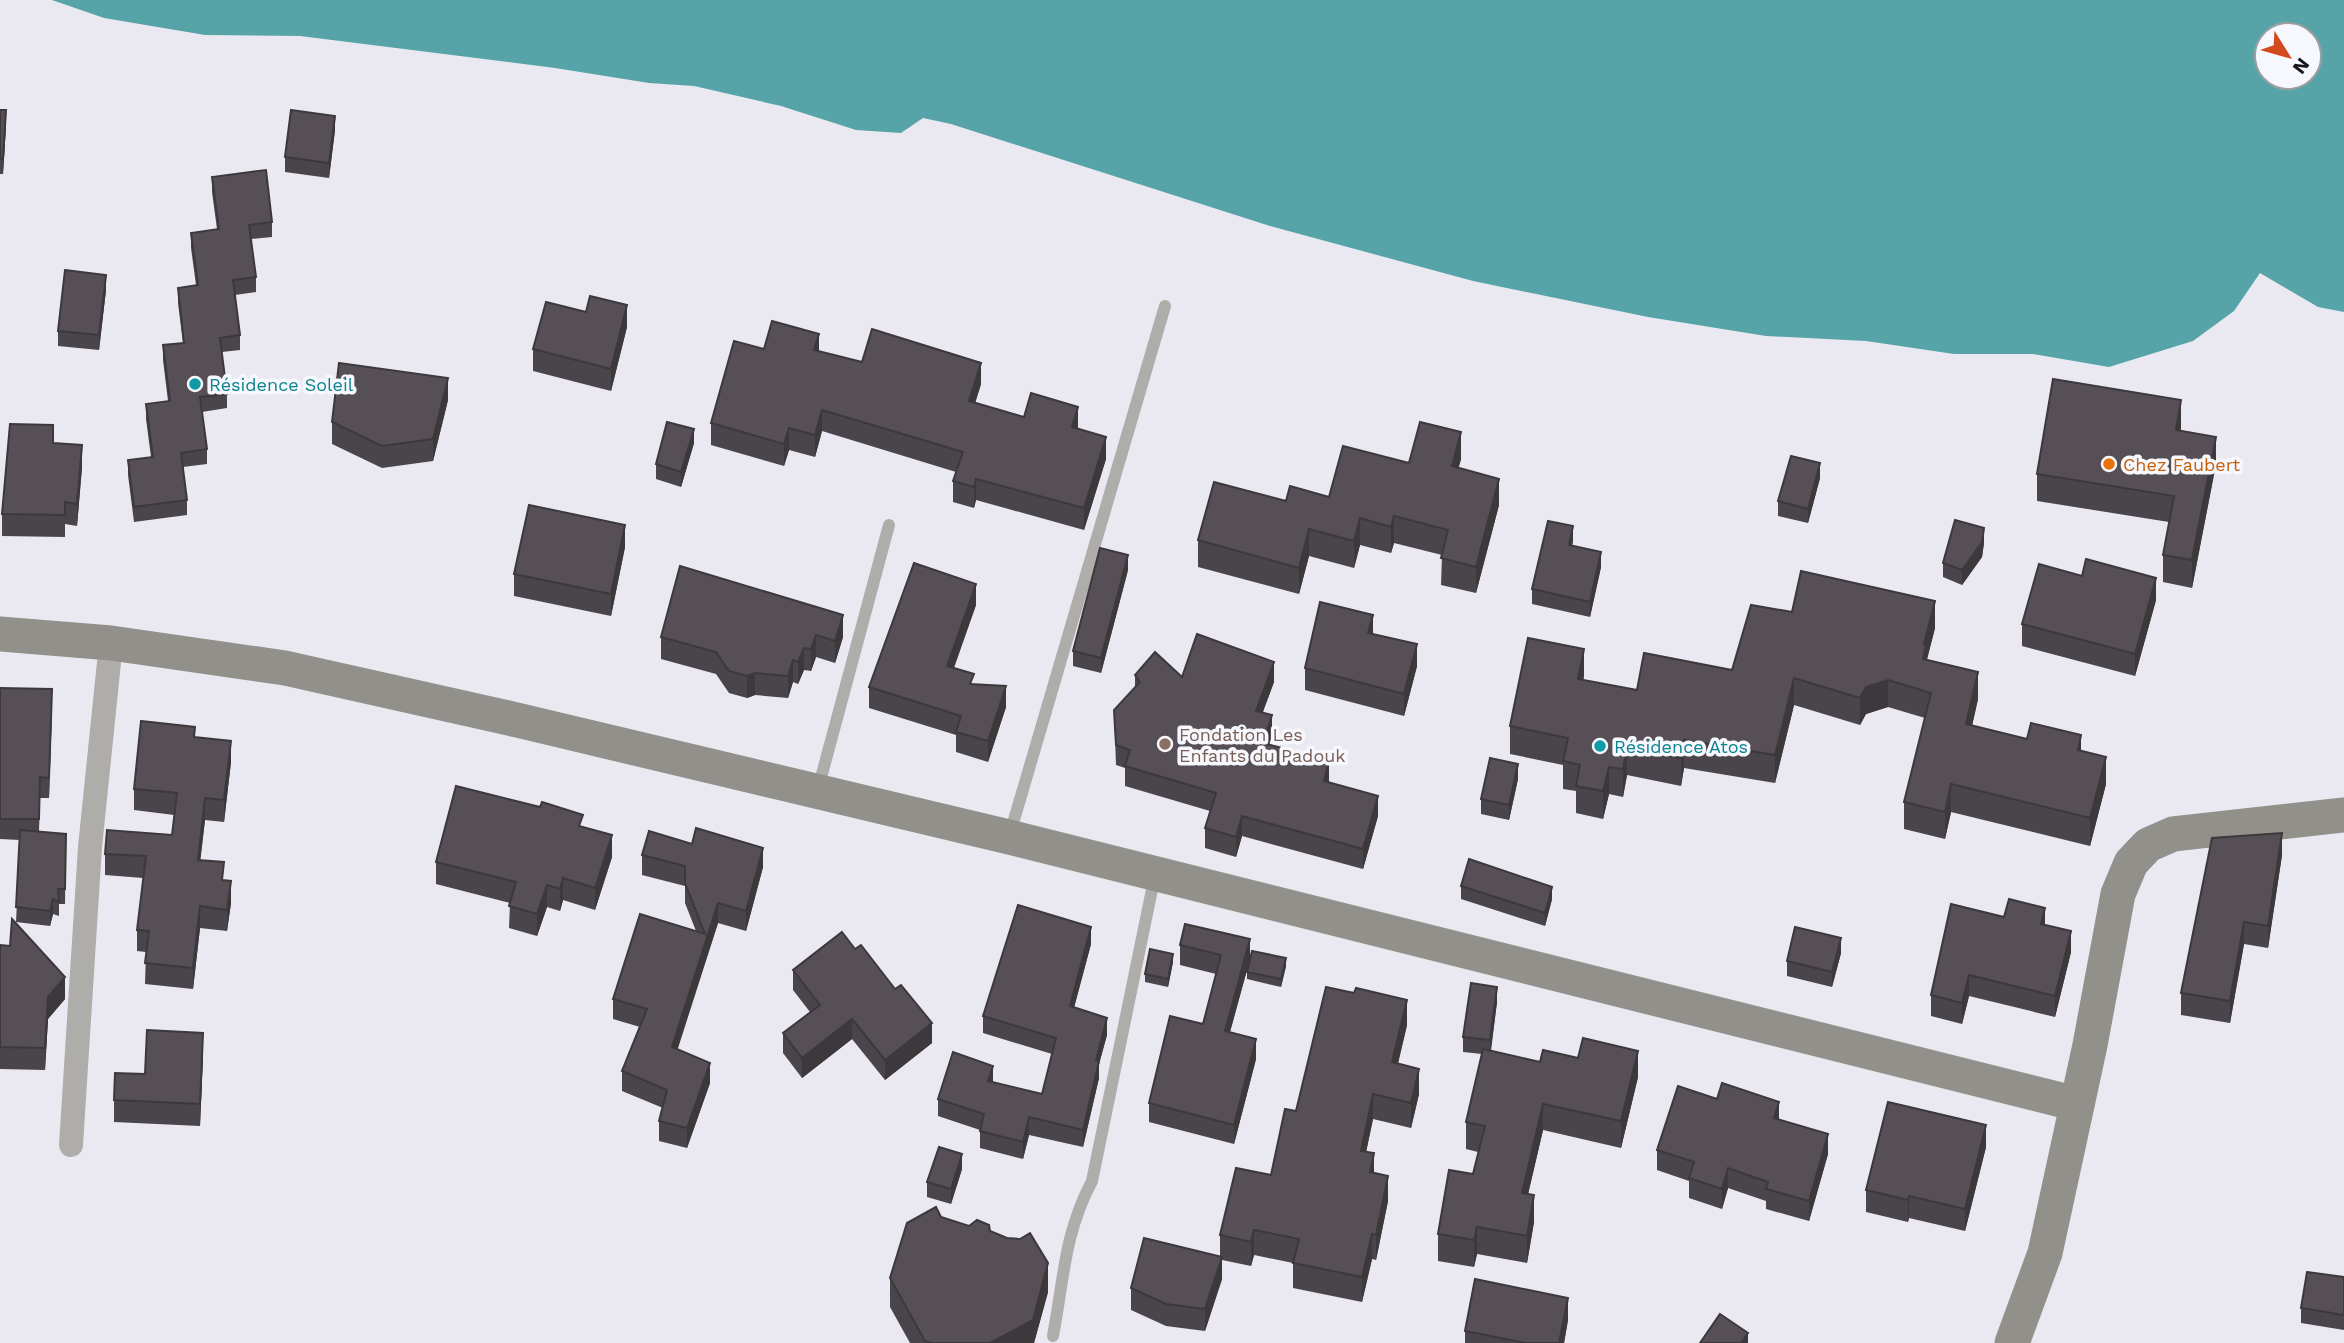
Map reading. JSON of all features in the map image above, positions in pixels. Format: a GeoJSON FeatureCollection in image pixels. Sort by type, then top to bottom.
{"type":"FeatureCollection","features":[{"type":"Feature","properties":{"kind":"main road"},"geometry":{"type":"LineString","coordinates":[[0,634],[111,643],[285,668],[1009,837],[2077,1104]]}},
{"type":"Feature","properties":{"kind":"main road"},"geometry":{"type":"LineString","coordinates":[[2012,1343],[2045,1253],[2118,894],[2131,863],[2148,845],[2173,834],[2344,816]]}},
{"type":"Feature","properties":{"kind":"street"},"geometry":{"type":"LineString","coordinates":[[71,1145],[90,847],[111,643]]}},
{"type":"Feature","properties":{"kind":"lane"},"geometry":{"type":"LineString","coordinates":[[1009,837],[1165,306]]}},
{"type":"Feature","properties":{"kind":"lane"},"geometry":{"type":"LineString","coordinates":[[817,793],[889,525]]}},
{"type":"Feature","properties":{"kind":"lane"},"geometry":{"type":"LineString","coordinates":[[1053,1336],[1065,1273],[1066,1244],[1081,1199],[1092,1181],[1155,875]]}},
{"type":"Feature","properties":{"kind":"water"},"geometry":{"type":"Polygon","coordinates":[[[52,0],[2344,0],[2344,312],[2318,307],[2260,273],[2234,311],[2193,341],[2109,367],[2033,354],[1954,354],[1866,341],[1766,336],[1648,317],[1473,281],[1270,226],[951,124],[923,118],[901,133],[856,130],[781,106],[694,86],[649,83],[555,68],[300,36],[205,35],[104,18],[52,0]]]}},
{"type":"Feature","properties":{"kind":"building"},"geometry":{"type":"Polygon","coordinates":[[[0,110],[6,110],[3,159],[0,159],[0,110]]]}},
{"type":"Feature","properties":{"kind":"building"},"geometry":{"type":"Polygon","coordinates":[[[291,110],[335,116],[329,163],[285,157],[291,110]]]}},
{"type":"Feature","properties":{"kind":"building"},"geometry":{"type":"Polygon","coordinates":[[[266,170],[272,222],[249,225],[256,277],[233,280],[240,335],[220,338],[227,394],[200,397],[207,449],[181,453],[187,500],[134,507],[128,460],[153,457],[146,404],[170,401],[163,345],[184,343],[178,288],[198,285],[191,233],[219,229],[212,177],[266,170]]]}},
{"type":"Feature","properties":{"kind":"building"},"geometry":{"type":"Polygon","coordinates":[[[65,270],[106,275],[99,335],[58,331],[65,270]]]}},
{"type":"Feature","properties":{"kind":"building"},"geometry":{"type":"Polygon","coordinates":[[[590,296],[627,305],[611,369],[533,349],[546,302],[586,312],[590,296]]]}},
{"type":"Feature","properties":{"kind":"building"},"geometry":{"type":"Polygon","coordinates":[[[772,321],[819,334],[814,350],[862,362],[872,329],[981,363],[969,401],[1024,417],[1031,393],[1078,407],[1072,427],[1106,437],[1084,508],[976,479],[974,487],[953,481],[963,452],[822,410],[815,435],[789,428],[784,444],[711,423],[734,341],[764,349],[772,321]]]}},
{"type":"Feature","properties":{"kind":"building"},"geometry":{"type":"Polygon","coordinates":[[[339,363],[448,378],[433,439],[382,446],[332,422],[339,363]]]}},
{"type":"Feature","properties":{"kind":"building"},"geometry":{"type":"Polygon","coordinates":[[[2053,379],[2181,400],[2176,430],[2216,437],[2192,560],[2163,555],[2174,496],[2037,474],[2053,379]]]}},
{"type":"Feature","properties":{"kind":"building"},"geometry":{"type":"Polygon","coordinates":[[[667,422],[694,429],[681,472],[656,464],[667,422]]]}},
{"type":"Feature","properties":{"kind":"building"},"geometry":{"type":"Polygon","coordinates":[[[1420,422],[1461,432],[1452,466],[1499,479],[1476,567],[1441,558],[1448,530],[1394,516],[1391,527],[1360,518],[1354,541],[1309,529],[1299,568],[1198,540],[1214,482],[1286,501],[1290,486],[1329,497],[1343,446],[1409,463],[1420,422]]]}},
{"type":"Feature","properties":{"kind":"building"},"geometry":{"type":"Polygon","coordinates":[[[10,424],[53,425],[53,443],[82,445],[77,504],[65,502],[65,515],[2,514],[10,424]]]}},
{"type":"Feature","properties":{"kind":"building"},"geometry":{"type":"Polygon","coordinates":[[[1791,456],[1820,463],[1808,509],[1778,501],[1791,456]]]}},
{"type":"Feature","properties":{"kind":"building"},"geometry":{"type":"Polygon","coordinates":[[[529,505],[625,525],[611,594],[514,574],[529,505]]]}},
{"type":"Feature","properties":{"kind":"building"},"geometry":{"type":"Polygon","coordinates":[[[1955,520],[1984,528],[1982,542],[1962,570],[1943,563],[1955,520]]]}},
{"type":"Feature","properties":{"kind":"building"},"geometry":{"type":"Polygon","coordinates":[[[1548,521],[1573,526],[1569,545],[1601,552],[1590,602],[1532,589],[1548,521]]]}},
{"type":"Feature","properties":{"kind":"building"},"geometry":{"type":"Polygon","coordinates":[[[1100,548],[1128,555],[1101,658],[1073,651],[1100,548]]]}},
{"type":"Feature","properties":{"kind":"building"},"geometry":{"type":"Polygon","coordinates":[[[2086,559],[2156,578],[2135,654],[2022,624],[2039,564],[2082,576],[2086,559]]]}},
{"type":"Feature","properties":{"kind":"building"},"geometry":{"type":"Polygon","coordinates":[[[914,563],[976,584],[947,666],[974,674],[970,684],[1006,686],[988,741],[956,732],[961,716],[869,687],[914,563]]]}},
{"type":"Feature","properties":{"kind":"building"},"geometry":{"type":"Polygon","coordinates":[[[680,566],[843,615],[835,641],[816,635],[811,649],[804,648],[798,662],[793,660],[788,676],[755,673],[747,676],[729,671],[716,652],[661,637],[680,566]]]}},
{"type":"Feature","properties":{"kind":"building"},"geometry":{"type":"Polygon","coordinates":[[[1801,571],[1935,601],[1923,659],[1978,672],[1966,724],[2027,739],[2031,723],[2081,735],[2078,750],[2106,757],[2090,818],[1951,784],[1945,812],[1904,802],[1931,693],[1888,680],[1866,687],[1860,698],[1794,678],[1775,755],[1684,740],[1681,758],[1627,748],[1623,769],[1609,767],[1603,791],[1576,786],[1580,765],[1563,761],[1568,738],[1510,726],[1528,638],[1584,649],[1578,679],[1637,690],[1644,653],[1732,670],[1751,605],[1792,612],[1801,571]]]}},
{"type":"Feature","properties":{"kind":"building"},"geometry":{"type":"Polygon","coordinates":[[[1320,602],[1373,615],[1368,633],[1417,644],[1404,694],[1305,668],[1320,602]]]}},
{"type":"Feature","properties":{"kind":"building"},"geometry":{"type":"Polygon","coordinates":[[[1197,634],[1274,662],[1256,711],[1272,715],[1263,743],[1329,761],[1324,781],[1378,796],[1363,849],[1242,816],[1236,837],[1205,828],[1216,793],[1125,766],[1130,750],[1116,745],[1114,710],[1140,682],[1135,675],[1155,652],[1182,677],[1197,634]]]}},
{"type":"Feature","properties":{"kind":"building"},"geometry":{"type":"Polygon","coordinates":[[[0,688],[52,689],[49,778],[40,777],[39,819],[0,819],[0,688]]]}},
{"type":"Feature","properties":{"kind":"building"},"geometry":{"type":"Polygon","coordinates":[[[141,721],[195,727],[194,737],[231,741],[224,800],[205,798],[198,860],[224,862],[222,880],[231,881],[227,910],[200,906],[193,968],[145,963],[149,931],[137,930],[146,856],[105,854],[107,830],[172,835],[177,793],[134,789],[141,721]]]}},
{"type":"Feature","properties":{"kind":"building"},"geometry":{"type":"Polygon","coordinates":[[[1490,758],[1518,764],[1509,805],[1481,799],[1490,758]]]}},
{"type":"Feature","properties":{"kind":"building"},"geometry":{"type":"Polygon","coordinates":[[[456,786],[540,807],[542,802],[583,815],[579,826],[612,835],[595,888],[563,878],[560,889],[547,885],[537,914],[509,906],[516,882],[436,862],[456,786]]]}},
{"type":"Feature","properties":{"kind":"building"},"geometry":{"type":"Polygon","coordinates":[[[696,828],[763,848],[746,911],[718,903],[672,1047],[710,1063],[687,1128],[659,1121],[667,1090],[622,1071],[647,1009],[613,999],[640,914],[705,934],[685,883],[685,866],[642,855],[649,831],[692,844],[696,828]]]}},
{"type":"Feature","properties":{"kind":"building"},"geometry":{"type":"Polygon","coordinates":[[[20,830],[66,834],[65,889],[58,889],[59,902],[53,899],[50,911],[16,907],[20,830]]]}},
{"type":"Feature","properties":{"kind":"building"},"geometry":{"type":"Polygon","coordinates":[[[2282,833],[2268,926],[2244,922],[2230,1001],[2181,993],[2212,838],[2282,833]]]}},
{"type":"Feature","properties":{"kind":"building"},"geometry":{"type":"Polygon","coordinates":[[[1469,859],[1552,887],[1545,913],[1461,886],[1469,859]]]}},
{"type":"Feature","properties":{"kind":"building"},"geometry":{"type":"Polygon","coordinates":[[[2009,899],[2045,908],[2041,924],[2071,931],[2055,996],[1969,975],[1962,1003],[1931,995],[1951,904],[2004,917],[2009,899]]]}},
{"type":"Feature","properties":{"kind":"building"},"geometry":{"type":"Polygon","coordinates":[[[1018,905],[1091,927],[1070,1006],[1107,1018],[1083,1130],[1029,1117],[1023,1142],[980,1131],[984,1114],[938,1099],[953,1052],[993,1066],[988,1081],[1042,1094],[1056,1038],[983,1016],[1018,905]]]}},
{"type":"Feature","properties":{"kind":"building"},"geometry":{"type":"Polygon","coordinates":[[[12,919],[65,977],[48,997],[45,1048],[0,1047],[0,945],[10,946],[12,919]]]}},
{"type":"Feature","properties":{"kind":"building"},"geometry":{"type":"Polygon","coordinates":[[[1185,924],[1250,939],[1225,1031],[1256,1039],[1234,1125],[1149,1103],[1170,1016],[1203,1024],[1221,955],[1180,945],[1185,924]]]}},
{"type":"Feature","properties":{"kind":"building"},"geometry":{"type":"Polygon","coordinates":[[[1795,927],[1841,938],[1832,972],[1787,961],[1795,927]]]}},
{"type":"Feature","properties":{"kind":"building"},"geometry":{"type":"Polygon","coordinates":[[[842,932],[855,949],[861,945],[895,989],[901,985],[932,1023],[885,1060],[852,1019],[802,1058],[783,1033],[820,1005],[793,970],[842,932]]]}},
{"type":"Feature","properties":{"kind":"building"},"geometry":{"type":"Polygon","coordinates":[[[1150,949],[1173,954],[1168,979],[1145,974],[1150,949]]]}},
{"type":"Feature","properties":{"kind":"building"},"geometry":{"type":"Polygon","coordinates":[[[1252,951],[1286,958],[1281,979],[1247,972],[1252,951]]]}},
{"type":"Feature","properties":{"kind":"building"},"geometry":{"type":"Polygon","coordinates":[[[1471,983],[1497,987],[1490,1040],[1463,1037],[1471,983]]]}},
{"type":"Feature","properties":{"kind":"building"},"geometry":{"type":"Polygon","coordinates":[[[1326,987],[1354,993],[1356,988],[1407,1000],[1392,1062],[1419,1069],[1411,1103],[1373,1094],[1361,1151],[1374,1153],[1370,1172],[1388,1176],[1376,1235],[1372,1234],[1362,1277],[1293,1263],[1299,1239],[1254,1230],[1251,1242],[1220,1235],[1236,1168],[1271,1175],[1285,1109],[1296,1111],[1326,987]]]}},
{"type":"Feature","properties":{"kind":"building"},"geometry":{"type":"Polygon","coordinates":[[[147,1030],[203,1033],[200,1104],[114,1100],[115,1073],[145,1074],[147,1030]]]}},
{"type":"Feature","properties":{"kind":"building"},"geometry":{"type":"Polygon","coordinates":[[[1583,1038],[1638,1051],[1621,1121],[1543,1104],[1522,1193],[1534,1195],[1527,1236],[1477,1227],[1474,1240],[1438,1234],[1449,1170],[1473,1174],[1485,1126],[1466,1122],[1483,1049],[1540,1062],[1543,1050],[1578,1058],[1583,1038]]]}},
{"type":"Feature","properties":{"kind":"building"},"geometry":{"type":"Polygon","coordinates":[[[1722,1083],[1779,1102],[1774,1118],[1828,1134],[1809,1201],[1766,1189],[1768,1182],[1728,1168],[1722,1189],[1689,1178],[1694,1162],[1657,1150],[1678,1086],[1717,1099],[1722,1083]]]}},
{"type":"Feature","properties":{"kind":"building"},"geometry":{"type":"Polygon","coordinates":[[[1888,1102],[1986,1125],[1965,1209],[1909,1196],[1908,1200],[1866,1190],[1888,1102]]]}},
{"type":"Feature","properties":{"kind":"building"},"geometry":{"type":"Polygon","coordinates":[[[939,1147],[962,1154],[951,1189],[927,1182],[939,1147]]]}},
{"type":"Feature","properties":{"kind":"building"},"geometry":{"type":"Polygon","coordinates":[[[936,1207],[941,1217],[969,1226],[977,1220],[989,1225],[990,1231],[1007,1238],[1020,1239],[1030,1233],[1048,1263],[1033,1320],[990,1343],[925,1341],[890,1278],[907,1223],[936,1207]]]}},
{"type":"Feature","properties":{"kind":"building"},"geometry":{"type":"Polygon","coordinates":[[[1144,1238],[1222,1257],[1205,1309],[1166,1304],[1131,1288],[1144,1238]]]}},
{"type":"Feature","properties":{"kind":"building"},"geometry":{"type":"Polygon","coordinates":[[[2307,1272],[2344,1277],[2344,1315],[2301,1308],[2307,1272]]]}},
{"type":"Feature","properties":{"kind":"building"},"geometry":{"type":"Polygon","coordinates":[[[1475,1279],[1568,1298],[1559,1343],[1526,1343],[1465,1331],[1475,1279]]]}},
{"type":"Feature","properties":{"kind":"building"},"geometry":{"type":"Polygon","coordinates":[[[1720,1314],[1748,1333],[1741,1343],[1700,1343],[1720,1314]]]}},
{"type":"Feature","properties":{"kind":"place","name":"Résidence Soleil"},"geometry":{"type":"Point","coordinates":[195,384]}},
{"type":"Feature","properties":{"kind":"place","name":"Chez Faubert"},"geometry":{"type":"Point","coordinates":[2109,464]}},
{"type":"Feature","properties":{"kind":"place","name":"Fondation Les Enfants du Padouk"},"geometry":{"type":"Point","coordinates":[1165,744]}},
{"type":"Feature","properties":{"kind":"place","name":"Résidence Atos"},"geometry":{"type":"Point","coordinates":[1600,746]}}]}
